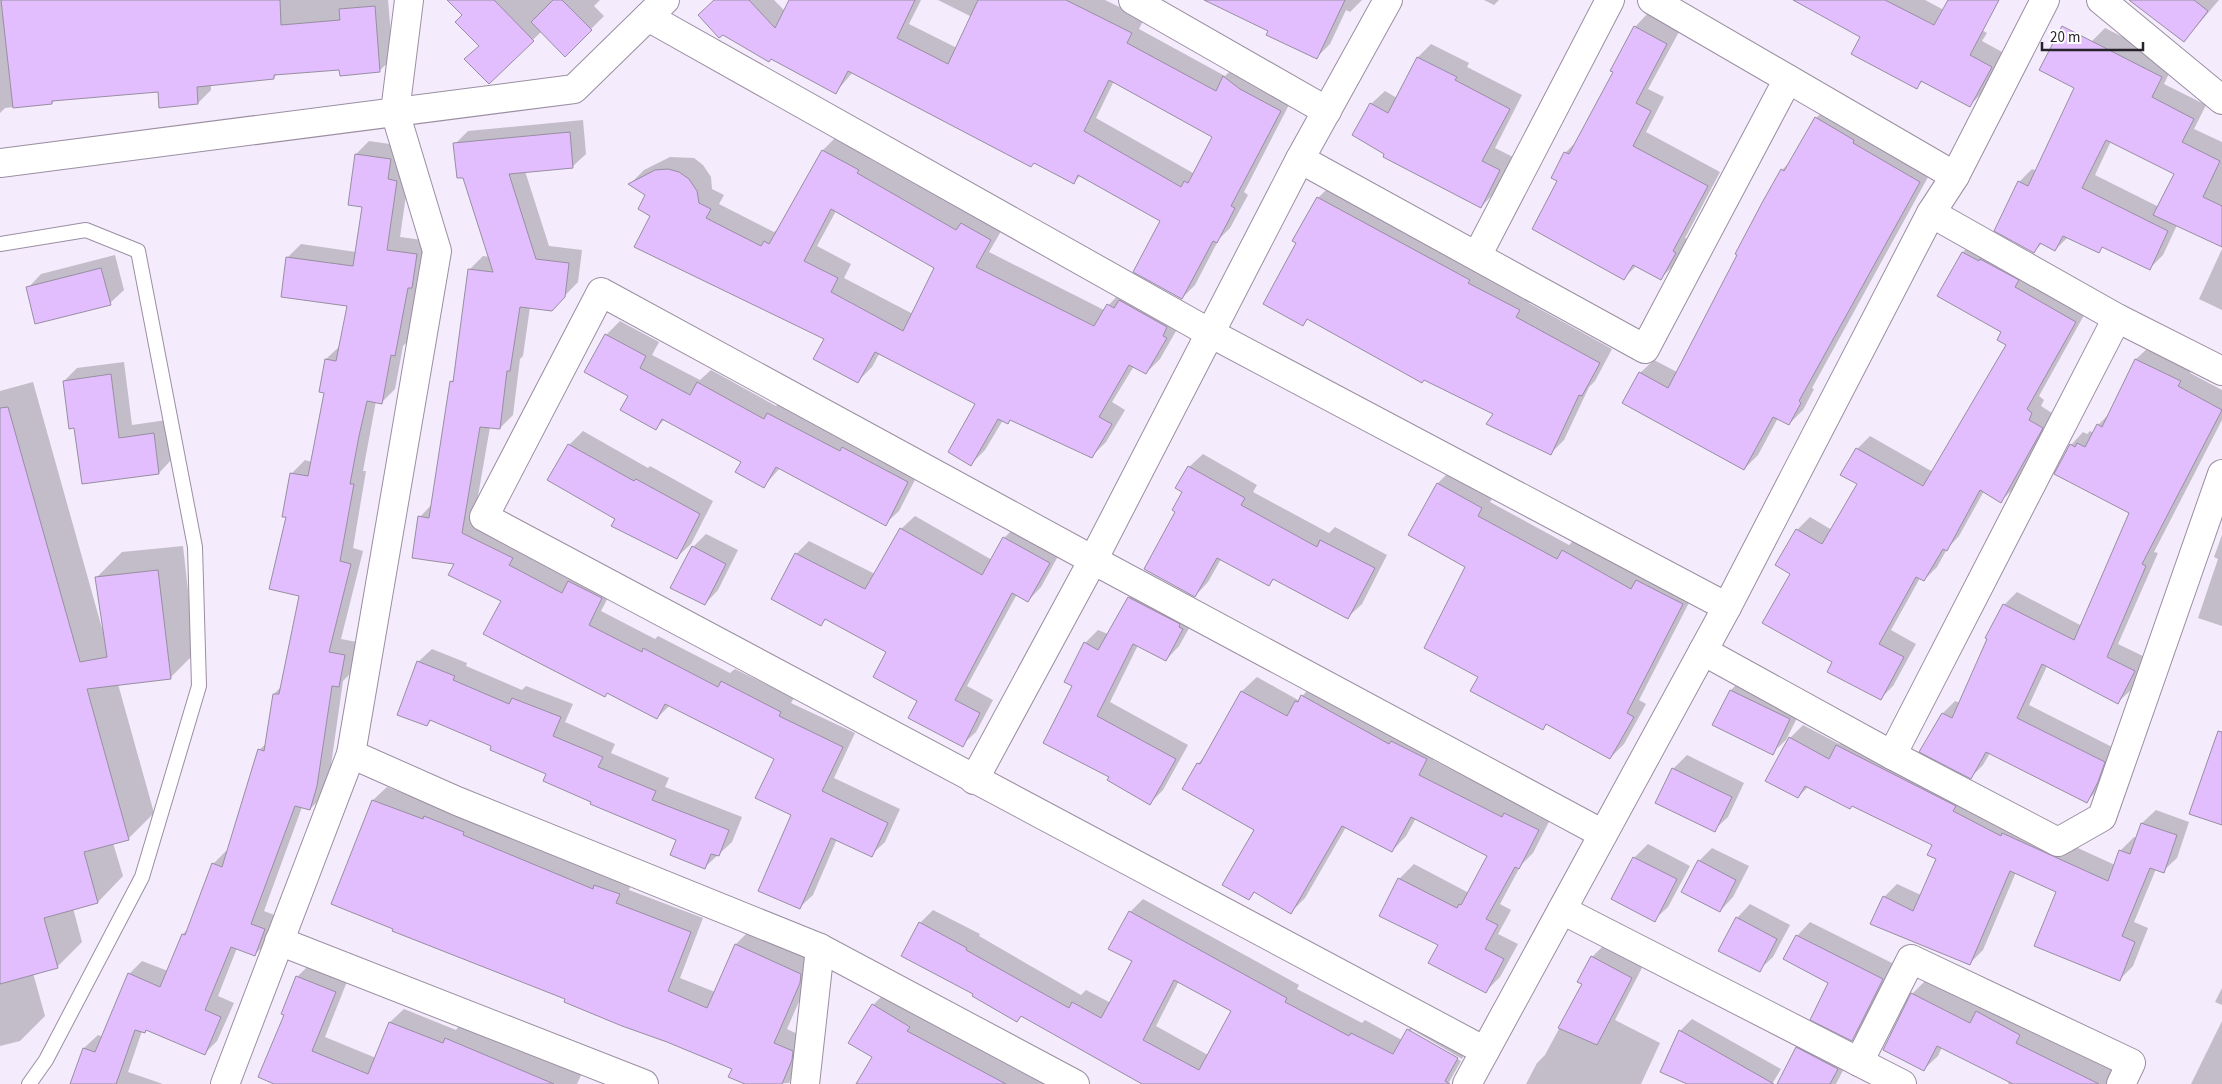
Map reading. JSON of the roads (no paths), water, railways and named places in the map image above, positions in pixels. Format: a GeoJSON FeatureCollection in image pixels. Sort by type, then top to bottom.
{"type":"FeatureCollection","features":[{"type":"Feature","properties":{"kind":"street"},"geometry":{"type":"LineString","coordinates":[[225,1084],[351,754],[437,251],[395,112],[409,0]]}},
{"type":"Feature","properties":{"kind":"street"},"geometry":{"type":"LineString","coordinates":[[1133,0],[1327,111]]}},
{"type":"Feature","properties":{"kind":"street"},"geometry":{"type":"LineString","coordinates":[[974,780],[1093,560],[1300,159],[1388,0]]}},
{"type":"Feature","properties":{"kind":"street"},"geometry":{"type":"LineString","coordinates":[[1478,256],[1610,0]]}},
{"type":"Feature","properties":{"kind":"street"},"geometry":{"type":"LineString","coordinates":[[1652,0],[1955,176]]}},
{"type":"Feature","properties":{"kind":"street"},"geometry":{"type":"LineString","coordinates":[[1467,1084],[1727,607],[1931,213],[1955,176],[2045,0]]}},
{"type":"Feature","properties":{"kind":"street"},"geometry":{"type":"LineString","coordinates":[[2101,0],[2222,100]]}},
{"type":"Feature","properties":{"kind":"street"},"geometry":{"type":"LineString","coordinates":[[0,163],[574,89],[656,8],[1210,333],[1727,607]]}},
{"type":"Feature","properties":{"kind":"street"},"geometry":{"type":"LineString","coordinates":[[1300,159],[1645,349],[1788,79]]}},
{"type":"Feature","properties":{"kind":"street"},"geometry":{"type":"LineString","coordinates":[[1931,213],[2117,318],[2222,371]]}},
{"type":"Feature","properties":{"kind":"street"},"geometry":{"type":"LineString","coordinates":[[1485,1051],[484,517],[601,292],[1093,560],[1603,834]]}},
{"type":"Feature","properties":{"kind":"street"},"geometry":{"type":"LineString","coordinates":[[1892,755],[2117,318]]}},
{"type":"Feature","properties":{"kind":"street"},"geometry":{"type":"LineString","coordinates":[[1703,651],[1892,755],[2058,842],[2102,817],[2222,474]]}},
{"type":"Feature","properties":{"kind":"street"},"geometry":{"type":"LineString","coordinates":[[351,754],[456,801],[820,948],[1075,1084]]}},
{"type":"Feature","properties":{"kind":"street"},"geometry":{"type":"LineString","coordinates":[[1562,910],[1902,1084]]}},
{"type":"Feature","properties":{"kind":"street"},"geometry":{"type":"LineString","coordinates":[[279,941],[644,1084]]}},
{"type":"Feature","properties":{"kind":"street"},"geometry":{"type":"LineString","coordinates":[[804,1084],[820,948]]}},
{"type":"Feature","properties":{"kind":"street"},"geometry":{"type":"LineString","coordinates":[[1859,1062],[1911,959],[2131,1063],[2121,1084]]}},
{"type":"Feature","properties":{"kind":"lane"},"geometry":{"type":"LineString","coordinates":[[0,244],[86,230],[138,251],[195,547],[199,686],[142,877],[46,1060],[29,1084]]}}]}
